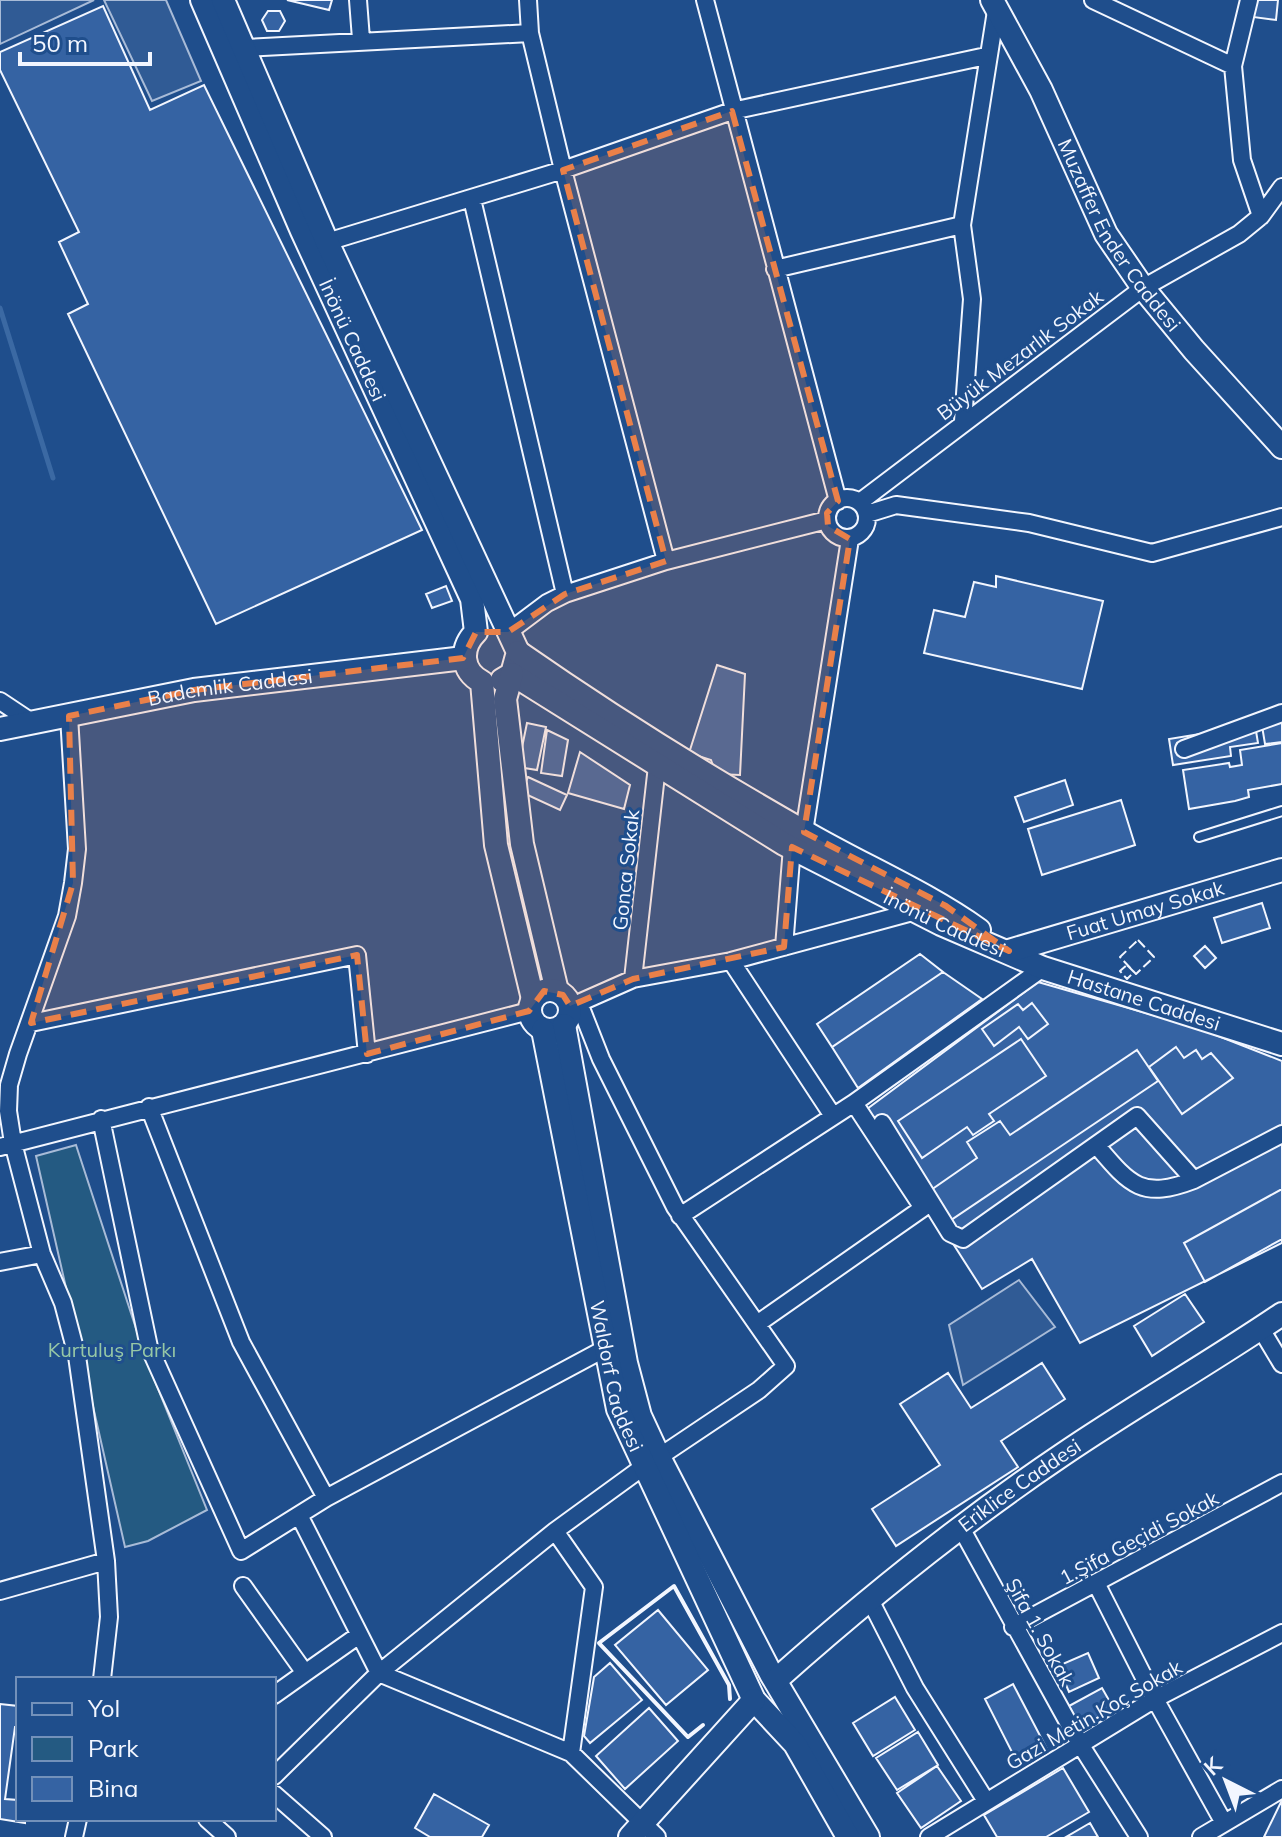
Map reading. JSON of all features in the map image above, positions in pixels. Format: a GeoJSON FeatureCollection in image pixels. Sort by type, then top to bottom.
{"type":"FeatureCollection","features":[{"type":"Feature","properties":{"kind":"main road","name":"İnönü Caddesi"},"geometry":{"type":"LineString","coordinates":[[202,0],[302,231],[472,599],[476,632]]}},
{"type":"Feature","properties":{"kind":"main road","name":"İnönü Caddesi"},"geometry":{"type":"LineString","coordinates":[[223,0],[327,242],[512,653],[536,686],[657,766],[798,840],[946,906],[1009,951]]}},
{"type":"Feature","properties":{"kind":"main road","name":"Muzaffer Ender Caddesi"},"geometry":{"type":"LineString","coordinates":[[994,6],[1041,90],[1106,234],[1143,288],[1282,447]]}},
{"type":"Feature","properties":{"kind":"main road"},"geometry":{"type":"LineString","coordinates":[[474,673],[499,682],[512,653],[488,628],[476,632],[466,645],[474,673],[496,845],[534,1023],[563,1011],[544,991],[531,1005]]}},
{"type":"Feature","properties":{"kind":"main road","name":"İnönü Caddesi"},"geometry":{"type":"LineString","coordinates":[[512,653],[798,840],[916,911],[1009,951]]}},
{"type":"Feature","properties":{"kind":"main road","name":"Waldorf Caddesi"},"geometry":{"type":"LineString","coordinates":[[512,653],[505,699],[522,844],[563,1011],[626,1363],[651,1462],[751,1693],[795,1744],[848,1837]]}},
{"type":"Feature","properties":{"kind":"main road","name":"Bademlik Caddesi"},"geometry":{"type":"LineString","coordinates":[[0,729],[194,690],[474,673]]}},
{"type":"Feature","properties":{"kind":"main road","name":"Fuat Umay Sokak"},"geometry":{"type":"LineString","coordinates":[[1009,951],[1282,870]]}},
{"type":"Feature","properties":{"kind":"main road","name":"Hastane Caddesi"},"geometry":{"type":"LineString","coordinates":[[1009,951],[1043,968],[1282,1044]]}},
{"type":"Feature","properties":{"kind":"main road","name":"Waldorf Caddesi"},"geometry":{"type":"LineString","coordinates":[[563,1011],[606,1348],[618,1409],[868,1837]]}},
{"type":"Feature","properties":{"kind":"main road","name":"Eriklice Caddesi"},"geometry":{"type":"LineString","coordinates":[[751,1693],[762,1703],[772,1700],[776,1693],[774,1677],[960,1526],[1063,1454],[1282,1314]]}},
{"type":"Feature","properties":{"kind":"main road"},"geometry":{"type":"LineString","coordinates":[[644,1832],[751,1693]]}},
{"type":"Feature","properties":{"kind":"street"},"geometry":{"type":"LineString","coordinates":[[358,0],[361,39]]}},
{"type":"Feature","properties":{"kind":"street"},"geometry":{"type":"LineString","coordinates":[[528,0],[530,33],[563,170],[666,561]]}},
{"type":"Feature","properties":{"kind":"street"},"geometry":{"type":"LineString","coordinates":[[705,0],[838,501]]}},
{"type":"Feature","properties":{"kind":"street"},"geometry":{"type":"LineString","coordinates":[[1093,0],[1233,66]]}},
{"type":"Feature","properties":{"kind":"street"},"geometry":{"type":"LineString","coordinates":[[1249,0],[1233,66],[1242,160],[1261,216]]}},
{"type":"Feature","properties":{"kind":"street"},"geometry":{"type":"LineString","coordinates":[[963,421],[972,299],[962,225],[994,6]]}},
{"type":"Feature","properties":{"kind":"street"},"geometry":{"type":"LineString","coordinates":[[245,48],[361,39],[530,33]]}},
{"type":"Feature","properties":{"kind":"street"},"geometry":{"type":"LineString","coordinates":[[327,242],[563,170],[732,111],[986,56]]}},
{"type":"Feature","properties":{"kind":"street","name":"Büyük Mezarlık Sokak"},"geometry":{"type":"LineString","coordinates":[[864,508],[963,421],[1143,288],[1239,234],[1261,216],[1282,187]]}},
{"type":"Feature","properties":{"kind":"street"},"geometry":{"type":"LineString","coordinates":[[472,199],[565,594]]}},
{"type":"Feature","properties":{"kind":"street"},"geometry":{"type":"LineString","coordinates":[[775,269],[962,225]]}},
{"type":"Feature","properties":{"kind":"street"},"geometry":{"type":"LineString","coordinates":[[850,539],[832,532],[827,520],[830,507],[848,498],[864,508],[896,505],[1029,523],[1152,553],[1282,517]]}},
{"type":"Feature","properties":{"kind":"street"},"geometry":{"type":"LineString","coordinates":[[784,947],[798,840],[850,539],[866,527],[864,508]]}},
{"type":"Feature","properties":{"kind":"street"},"geometry":{"type":"LineString","coordinates":[[512,653],[547,603],[565,594],[666,561],[827,520]]}},
{"type":"Feature","properties":{"kind":"street"},"geometry":{"type":"LineString","coordinates":[[0,701],[30,721]]}},
{"type":"Feature","properties":{"kind":"street"},"geometry":{"type":"LineString","coordinates":[[1184,749],[1282,713]]}},
{"type":"Feature","properties":{"kind":"street"},"geometry":{"type":"LineString","coordinates":[[69,716],[76,809],[75,872],[67,916],[9,1085],[6,1145],[42,1254],[63,1303],[77,1356],[106,1561],[109,1617],[102,1677]]}},
{"type":"Feature","properties":{"kind":"street","name":"Gonca Sokak"},"geometry":{"type":"LineString","coordinates":[[633,979],[657,766]]}},
{"type":"Feature","properties":{"kind":"street"},"geometry":{"type":"LineString","coordinates":[[276,1774],[379,1673],[555,1531],[759,1390],[786,1366],[680,1216],[601,1059],[563,1011],[633,979],[731,961],[916,911]]}},
{"type":"Feature","properties":{"kind":"street"},"geometry":{"type":"LineString","coordinates":[[31,1023],[357,955],[367,1054]]}},
{"type":"Feature","properties":{"kind":"street"},"geometry":{"type":"LineString","coordinates":[[731,961],[833,1116]]}},
{"type":"Feature","properties":{"kind":"street"},"geometry":{"type":"LineString","coordinates":[[680,1216],[854,1103],[1043,968]]}},
{"type":"Feature","properties":{"kind":"street"},"geometry":{"type":"LineString","coordinates":[[6,1145],[367,1054],[531,1005]]}},
{"type":"Feature","properties":{"kind":"street"},"geometry":{"type":"LineString","coordinates":[[757,1324],[923,1208],[854,1103]]}},
{"type":"Feature","properties":{"kind":"street"},"geometry":{"type":"LineString","coordinates":[[149,1107],[235,1330],[326,1498]]}},
{"type":"Feature","properties":{"kind":"street"},"geometry":{"type":"LineString","coordinates":[[882,1123],[950,1233],[963,1239],[1137,1116],[1194,1180]]}},
{"type":"Feature","properties":{"kind":"street"},"geometry":{"type":"LineString","coordinates":[[101,1119],[149,1347],[241,1551],[326,1498],[606,1348]]}},
{"type":"Feature","properties":{"kind":"street"},"geometry":{"type":"LineString","coordinates":[[1097,1146],[1128,1182],[1150,1189],[1194,1180],[1282,1134]]}},
{"type":"Feature","properties":{"kind":"street"},"geometry":{"type":"LineString","coordinates":[[0,1262],[42,1254]]}},
{"type":"Feature","properties":{"kind":"street"},"geometry":{"type":"LineString","coordinates":[[1261,1329],[1282,1364]]}},
{"type":"Feature","properties":{"kind":"street","name":"1.Şifa Geçidi Sokak"},"geometry":{"type":"LineString","coordinates":[[1013,1627],[1282,1483]]}},
{"type":"Feature","properties":{"kind":"street"},"geometry":{"type":"LineString","coordinates":[[300,1517],[379,1673],[571,1753],[644,1832]]}},
{"type":"Feature","properties":{"kind":"street","name":"Şifa 1. Sokak"},"geometry":{"type":"LineString","coordinates":[[960,1526],[1080,1744],[1139,1837]]}},
{"type":"Feature","properties":{"kind":"street"},"geometry":{"type":"LineString","coordinates":[[555,1531],[594,1587],[571,1753]]}},
{"type":"Feature","properties":{"kind":"street"},"geometry":{"type":"LineString","coordinates":[[0,1591],[106,1561]]}},
{"type":"Feature","properties":{"kind":"street"},"geometry":{"type":"LineString","coordinates":[[1096,1583],[1155,1699],[1224,1823]]}},
{"type":"Feature","properties":{"kind":"street"},"geometry":{"type":"LineString","coordinates":[[243,1586],[305,1673]]}},
{"type":"Feature","properties":{"kind":"street"},"geometry":{"type":"LineString","coordinates":[[869,1598],[915,1688],[986,1801]]}},
{"type":"Feature","properties":{"kind":"street","name":"Gazi Metin Koç Sokak"},"geometry":{"type":"LineString","coordinates":[[929,1837],[1155,1699],[1282,1633]]}},
{"type":"Feature","properties":{"kind":"street"},"geometry":{"type":"LineString","coordinates":[[276,1694],[359,1635]]}},
{"type":"Feature","properties":{"kind":"street"},"geometry":{"type":"LineString","coordinates":[[1201,1837],[1282,1789]]}},
{"type":"Feature","properties":{"kind":"street"},"geometry":{"type":"LineString","coordinates":[[276,1796],[323,1837]]}},
{"type":"Feature","properties":{"kind":"street"},"geometry":{"type":"LineString","coordinates":[[209,1821],[227,1837]]}},
{"type":"Feature","properties":{"kind":"lane"},"geometry":{"type":"LineString","coordinates":[[1199,837],[1282,811]]}},
{"type":"Feature","properties":{"kind":"highlighted area"},"geometry":{"type":"Polygon","coordinates":[[[732,111],[838,501],[827,513],[828,526],[850,539],[804,832],[946,906],[1009,951],[792,847],[784,947],[633,979],[570,1006],[563,995],[544,991],[529,1011],[367,1054],[357,955],[31,1023],[73,883],[69,716],[194,690],[463,658],[476,632],[508,632],[565,594],[666,561],[563,170],[732,111]]]}},
{"type":"Feature","properties":{"kind":"green space","name":"Kurtuluş Parkı"},"geometry":{"type":"Polygon","coordinates":[[[76,1145],[146,1359],[207,1510],[148,1541],[125,1547],[36,1156],[76,1145]]]}},
{"type":"Feature","properties":{"kind":"shaded area"},"geometry":{"type":"Polygon","coordinates":[[[0,0],[94,0],[0,44],[0,0]]]}},
{"type":"Feature","properties":{"kind":"shaded area"},"geometry":{"type":"Polygon","coordinates":[[[104,0],[166,0],[201,81],[152,101],[104,0]]]}},
{"type":"Feature","properties":{"kind":"shaded area"},"geometry":{"type":"Polygon","coordinates":[[[1019,1280],[1055,1327],[963,1385],[949,1325],[1019,1280]]]}},
{"type":"Feature","properties":{"kind":"building"},"geometry":{"type":"Polygon","coordinates":[[[287,0],[332,0],[329,10],[287,0]]]}},
{"type":"Feature","properties":{"kind":"building"},"geometry":{"type":"Polygon","coordinates":[[[1255,0],[1278,0],[1276,20],[1253,17],[1255,0]]]}},
{"type":"Feature","properties":{"kind":"building"},"geometry":{"type":"Polygon","coordinates":[[[103,6],[150,110],[204,85],[422,530],[216,624],[68,314],[88,304],[59,242],[79,232],[0,70],[0,52],[103,6]]]}},
{"type":"Feature","properties":{"kind":"building"},"geometry":{"type":"Polygon","coordinates":[[[268,11],[280,11],[285,21],[279,31],[267,31],[262,20],[268,11]]]}},
{"type":"Feature","properties":{"kind":"building"},"geometry":{"type":"Polygon","coordinates":[[[996,576],[1103,601],[1082,689],[924,653],[934,610],[965,617],[974,582],[996,587],[996,576]]]}},
{"type":"Feature","properties":{"kind":"building"},"geometry":{"type":"Polygon","coordinates":[[[446,586],[452,601],[432,608],[426,594],[446,586]]]}},
{"type":"Feature","properties":{"kind":"building"},"geometry":{"type":"Polygon","coordinates":[[[717,665],[745,674],[740,775],[716,774],[711,760],[689,753],[717,665]]]}},
{"type":"Feature","properties":{"kind":"building"},"geometry":{"type":"Polygon","coordinates":[[[1282,722],[1282,742],[1265,744],[1262,726],[1282,722]]]}},
{"type":"Feature","properties":{"kind":"building"},"geometry":{"type":"Polygon","coordinates":[[[527,723],[546,727],[537,770],[518,767],[527,723]]]}},
{"type":"Feature","properties":{"kind":"building"},"geometry":{"type":"Polygon","coordinates":[[[1255,725],[1258,743],[1230,747],[1231,756],[1173,765],[1169,739],[1255,725]]]}},
{"type":"Feature","properties":{"kind":"building"},"geometry":{"type":"Polygon","coordinates":[[[547,730],[568,740],[562,776],[541,773],[547,730]]]}},
{"type":"Feature","properties":{"kind":"building"},"geometry":{"type":"Polygon","coordinates":[[[1282,743],[1282,784],[1248,790],[1249,797],[1235,801],[1189,809],[1183,770],[1229,763],[1230,767],[1242,765],[1240,750],[1282,743]]]}},
{"type":"Feature","properties":{"kind":"building"},"geometry":{"type":"Polygon","coordinates":[[[580,752],[630,785],[624,809],[568,793],[580,752]]]}},
{"type":"Feature","properties":{"kind":"building"},"geometry":{"type":"Polygon","coordinates":[[[528,777],[567,795],[560,810],[521,792],[528,777]]]}},
{"type":"Feature","properties":{"kind":"building"},"geometry":{"type":"Polygon","coordinates":[[[1065,780],[1073,805],[1024,822],[1015,797],[1065,780]]]}},
{"type":"Feature","properties":{"kind":"building"},"geometry":{"type":"Polygon","coordinates":[[[1121,800],[1135,845],[1042,875],[1028,829],[1121,800]]]}},
{"type":"Feature","properties":{"kind":"building"},"geometry":{"type":"Polygon","coordinates":[[[1262,903],[1270,928],[1222,943],[1214,918],[1262,903]]]}},
{"type":"Feature","properties":{"kind":"building"},"geometry":{"type":"Polygon","coordinates":[[[1205,946],[1216,958],[1205,968],[1194,956],[1205,946]]]}},
{"type":"Feature","properties":{"kind":"building"},"geometry":{"type":"Polygon","coordinates":[[[920,954],[943,972],[832,1047],[817,1024],[920,954]]]}},
{"type":"Feature","properties":{"kind":"building"},"geometry":{"type":"Polygon","coordinates":[[[943,972],[982,999],[858,1088],[832,1047],[943,972]]]}},
{"type":"Feature","properties":{"kind":"building"},"geometry":{"type":"Polygon","coordinates":[[[1038,982],[1198,1028],[1282,1061],[1282,1243],[1080,1343],[1032,1259],[982,1289],[867,1109],[1038,982]]]}},
{"type":"Feature","properties":{"kind":"building"},"geometry":{"type":"Polygon","coordinates":[[[1032,1003],[1048,1024],[1028,1039],[1019,1027],[994,1046],[982,1029],[1018,1004],[1023,1010],[1032,1003]]]}},
{"type":"Feature","properties":{"kind":"building"},"geometry":{"type":"Polygon","coordinates":[[[1021,1039],[1046,1076],[989,1114],[994,1121],[973,1135],[967,1127],[922,1158],[898,1121],[1021,1039]]]}},
{"type":"Feature","properties":{"kind":"building"},"geometry":{"type":"Polygon","coordinates":[[[1176,1047],[1184,1058],[1196,1050],[1202,1059],[1211,1053],[1233,1078],[1182,1114],[1149,1067],[1176,1047]]]}},
{"type":"Feature","properties":{"kind":"building"},"geometry":{"type":"Polygon","coordinates":[[[1137,1050],[1158,1081],[951,1220],[931,1190],[977,1158],[967,1142],[1000,1121],[1010,1135],[1137,1050]]]}},
{"type":"Feature","properties":{"kind":"building"},"geometry":{"type":"Polygon","coordinates":[[[1282,1189],[1282,1239],[1205,1282],[1184,1243],[1282,1189]]]}},
{"type":"Feature","properties":{"kind":"building"},"geometry":{"type":"Polygon","coordinates":[[[1185,1294],[1204,1322],[1152,1356],[1134,1326],[1185,1294]]]}},
{"type":"Feature","properties":{"kind":"building"},"geometry":{"type":"Polygon","coordinates":[[[1042,1363],[1065,1399],[1001,1441],[1018,1467],[896,1546],[872,1509],[940,1465],[900,1404],[948,1373],[971,1408],[1042,1363]]]}},
{"type":"Feature","properties":{"kind":"building"},"geometry":{"type":"Polygon","coordinates":[[[658,1610],[708,1670],[666,1705],[615,1645],[658,1610]]]}},
{"type":"Feature","properties":{"kind":"building"},"geometry":{"type":"Polygon","coordinates":[[[1088,1653],[1099,1678],[1069,1692],[1058,1666],[1088,1653]]]}},
{"type":"Feature","properties":{"kind":"building"},"geometry":{"type":"Polygon","coordinates":[[[610,1663],[642,1700],[590,1743],[584,1736],[594,1677],[610,1663]]]}},
{"type":"Feature","properties":{"kind":"building"},"geometry":{"type":"Polygon","coordinates":[[[1013,1684],[1047,1749],[1018,1764],[985,1699],[1013,1684]]]}},
{"type":"Feature","properties":{"kind":"building"},"geometry":{"type":"Polygon","coordinates":[[[1102,1688],[1114,1709],[1080,1727],[1069,1706],[1102,1688]]]}},
{"type":"Feature","properties":{"kind":"building"},"geometry":{"type":"Polygon","coordinates":[[[895,1697],[915,1730],[873,1756],[853,1723],[895,1697]]]}},
{"type":"Feature","properties":{"kind":"building"},"geometry":{"type":"Polygon","coordinates":[[[0,1704],[16,1706],[16,1727],[5,1799],[16,1800],[16,1821],[25,1823],[0,1819],[0,1704]]]}},
{"type":"Feature","properties":{"kind":"building"},"geometry":{"type":"Polygon","coordinates":[[[649,1708],[678,1741],[625,1789],[596,1756],[649,1708]]]}},
{"type":"Feature","properties":{"kind":"building"},"geometry":{"type":"Polygon","coordinates":[[[918,1732],[938,1765],[897,1790],[876,1758],[918,1732]]]}},
{"type":"Feature","properties":{"kind":"building"},"geometry":{"type":"Polygon","coordinates":[[[937,1766],[961,1801],[921,1828],[897,1793],[937,1766]]]}},
{"type":"Feature","properties":{"kind":"building"},"geometry":{"type":"Polygon","coordinates":[[[1063,1768],[1089,1812],[1046,1837],[997,1837],[984,1815],[1063,1768]]]}},
{"type":"Feature","properties":{"kind":"building"},"geometry":{"type":"Polygon","coordinates":[[[434,1794],[489,1825],[482,1837],[430,1837],[415,1828],[434,1794]]]}},
{"type":"Feature","properties":{"kind":"building"},"geometry":{"type":"Polygon","coordinates":[[[1282,1800],[1282,1837],[1264,1837],[1282,1800]]]}},
{"type":"Feature","properties":{"kind":"building"},"geometry":{"type":"Polygon","coordinates":[[[1090,1823],[1098,1837],[1066,1837],[1090,1823]]]}},
{"type":"Feature","properties":{"kind":"waterway"},"geometry":{"type":"LineString","coordinates":[[0,308],[53,478]]}},
{"type":"Feature","properties":{"kind":"fence"},"geometry":{"type":"LineString","coordinates":[[1138,940],[1154,957],[1136,974],[1120,957],[1138,940]]}},
{"type":"Feature","properties":{"kind":"fence"},"geometry":{"type":"LineString","coordinates":[[1127,965],[1134,972],[1127,979],[1120,971],[1127,965]]}},
{"type":"Feature","properties":{"kind":"wall"},"geometry":{"type":"LineString","coordinates":[[703,1725],[688,1737],[599,1643],[674,1586],[729,1685],[730,1699]]}}]}
